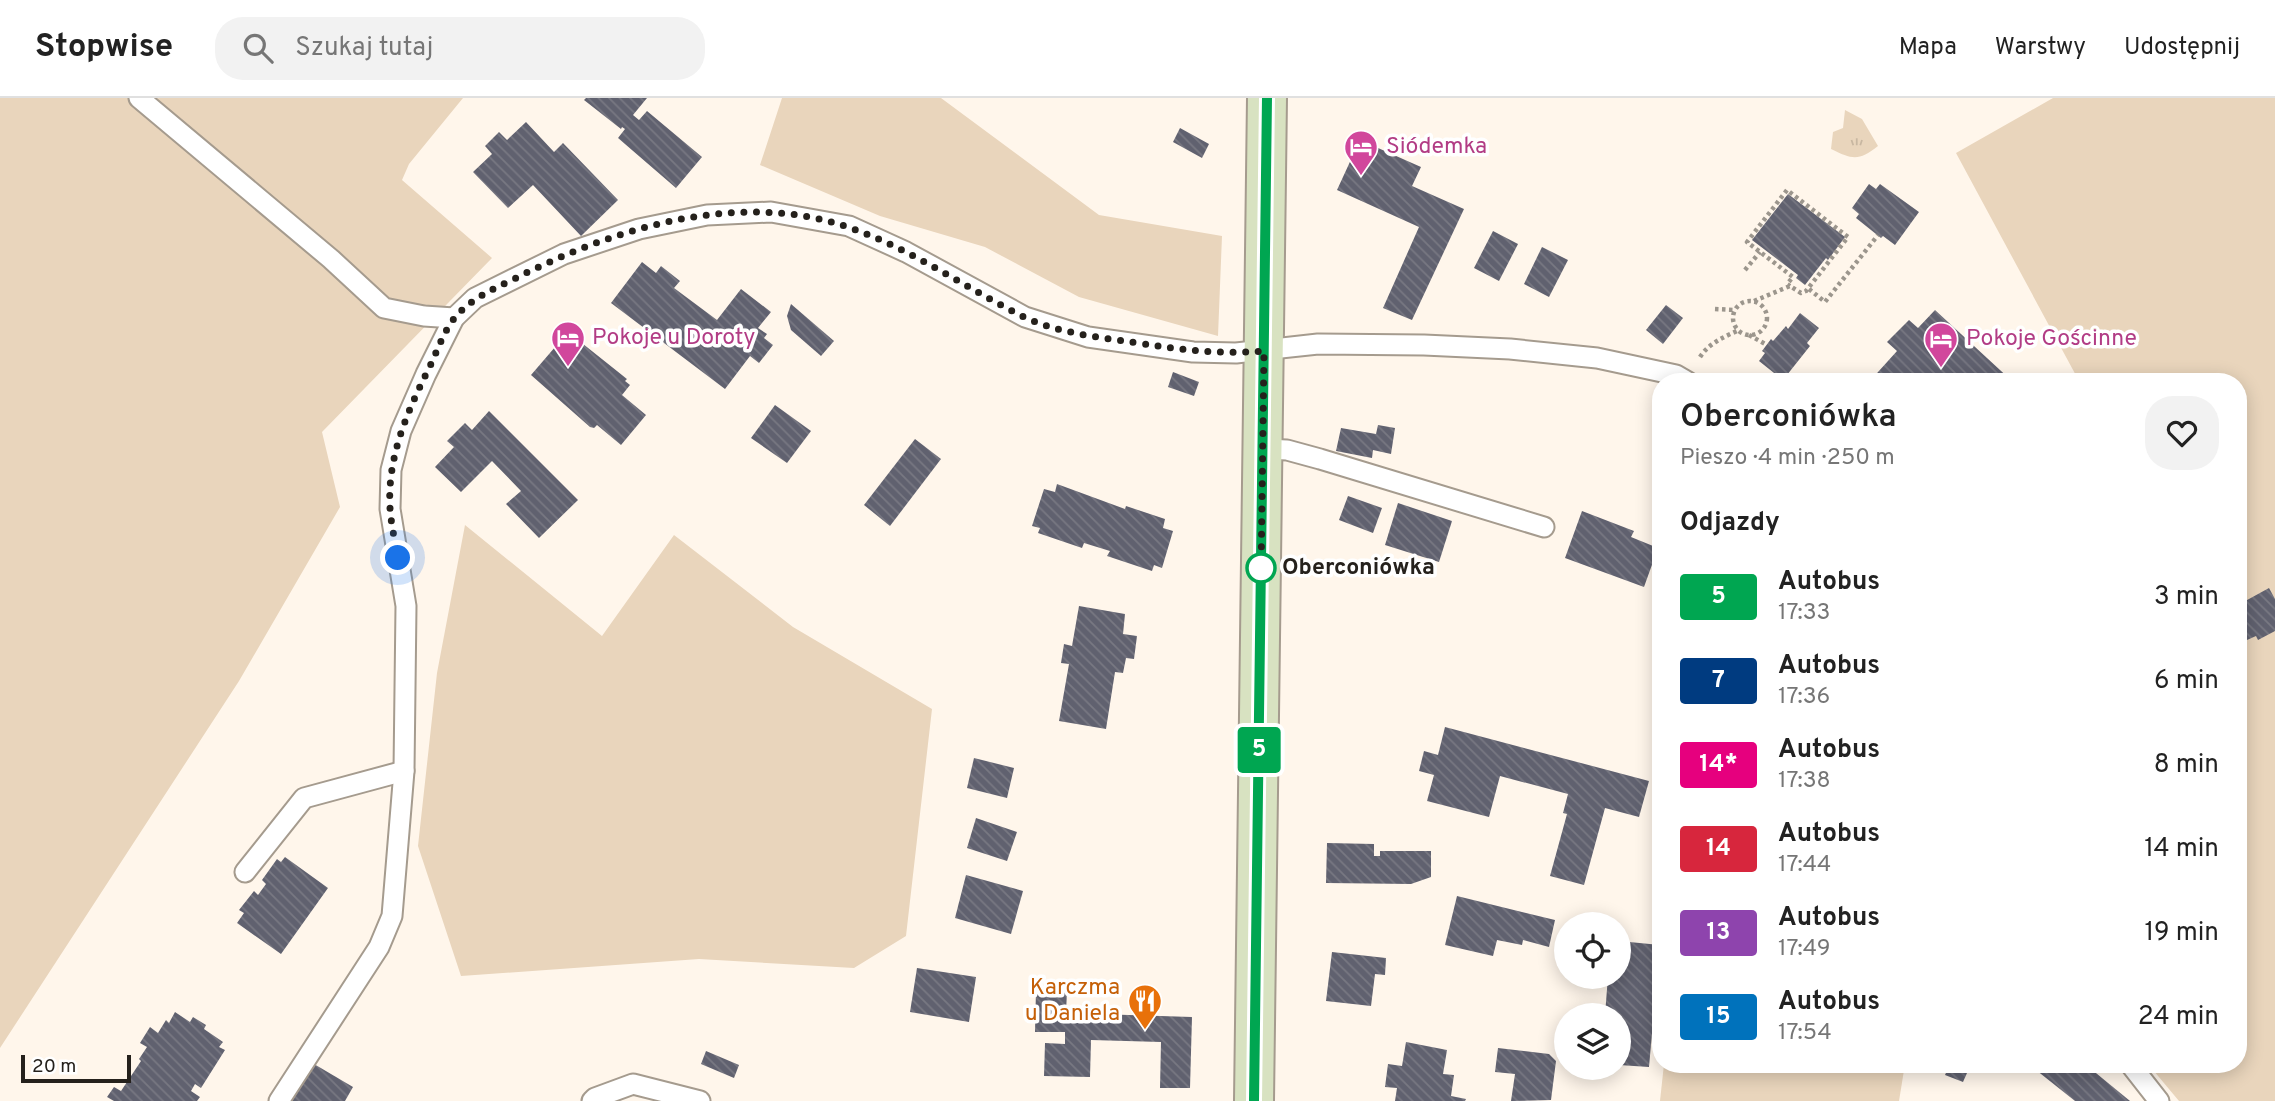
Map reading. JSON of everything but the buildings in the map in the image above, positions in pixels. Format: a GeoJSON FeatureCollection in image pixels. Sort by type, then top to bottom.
{"type":"FeatureCollection","features":[{"type":"Feature","properties":{"kind":"street"},"geometry":{"type":"LineString","coordinates":[[1254,1101],[1267,98]]}},
{"type":"Feature","properties":{"kind":"lane"},"geometry":{"type":"LineString","coordinates":[[139,98],[331,259],[384,308],[424,316],[454,318]]}},
{"type":"Feature","properties":{"kind":"lane"},"geometry":{"type":"LineString","coordinates":[[279,1101],[379,947],[392,916],[404,771],[407,606],[390,509],[391,470],[401,431],[426,374],[454,318],[475,298],[564,254],[639,229],[699,216],[739,211],[772,212],[849,226],[906,252],[1025,317],[1088,337],[1193,352],[1236,353],[1331,344],[1544,351],[1597,358],[1667,373]]}},
{"type":"Feature","properties":{"kind":"lane"},"geometry":{"type":"LineString","coordinates":[[1263,449],[1287,450],[1320,459],[1544,527]]}},
{"type":"Feature","properties":{"kind":"lane"},"geometry":{"type":"LineString","coordinates":[[246,872],[304,798],[404,771]]}},
{"type":"Feature","properties":{"kind":"lane"},"geometry":{"type":"LineString","coordinates":[[2137,1073],[2159,1101]]}},
{"type":"Feature","properties":{"kind":"lane"},"geometry":{"type":"LineString","coordinates":[[592,1101],[633,1084],[700,1101]]}},
{"type":"Feature","properties":{"kind":"path"},"geometry":{"type":"LineString","coordinates":[[1787,190],[1848,237],[1809,289],[1801,293],[1787,284],[1793,277],[1747,242],[1787,190]]}},
{"type":"Feature","properties":{"kind":"path"},"geometry":{"type":"LineString","coordinates":[[1809,289],[1825,302],[1878,235]]}},
{"type":"Feature","properties":{"kind":"path"},"geometry":{"type":"LineString","coordinates":[[1745,270],[1761,252]]}},
{"type":"Feature","properties":{"kind":"path"},"geometry":{"type":"LineString","coordinates":[[1767,345],[1739,330],[1733,321],[1735,310],[1743,302],[1754,301],[1790,286]]}},
{"type":"Feature","properties":{"kind":"path"},"geometry":{"type":"LineString","coordinates":[[1749,335],[1759,332],[1766,323],[1766,312],[1760,303],[1754,301]]}},
{"type":"Feature","properties":{"kind":"path"},"geometry":{"type":"LineString","coordinates":[[1715,309],[1735,310]]}},
{"type":"Feature","properties":{"kind":"path"},"geometry":{"type":"LineString","coordinates":[[1692,373],[1704,350],[1719,339],[1739,330]]}},
{"type":"Feature","properties":{"kind":"green space"},"geometry":{"type":"Polygon","coordinates":[[[0,98],[463,98],[409,164],[402,180],[492,258],[322,432],[340,507],[239,681],[0,1048],[0,98]]]}},
{"type":"Feature","properties":{"kind":"green space"},"geometry":{"type":"Polygon","coordinates":[[[782,98],[941,98],[1099,215],[1222,236],[1218,336],[1079,297],[985,247],[880,216],[760,165],[782,98]]]}},
{"type":"Feature","properties":{"kind":"green space"},"geometry":{"type":"Polygon","coordinates":[[[2053,98],[2275,98],[2275,1101],[2179,1101],[2156,1073],[2247,1073],[2247,373],[2075,373],[1956,153],[2053,98]]]}},
{"type":"Feature","properties":{"kind":"green space"},"geometry":{"type":"Polygon","coordinates":[[[1845,110],[1862,119],[1878,146],[1856,157],[1831,149],[1833,132],[1843,128],[1845,110]]]}},
{"type":"Feature","properties":{"kind":"green space"},"geometry":{"type":"Polygon","coordinates":[[[465,525],[602,636],[674,535],[793,627],[932,709],[906,936],[854,968],[699,959],[461,976],[418,846],[437,673],[465,525]]]}},
{"type":"Feature","properties":{"kind":"green space"},"geometry":{"type":"Polygon","coordinates":[[[1663,1073],[1904,1073],[1899,1101],[1660,1101],[1663,1073]]]}},
{"type":"Feature","properties":{"kind":"bus line","name":"5"},"geometry":{"type":"LineString","coordinates":[[1254,1101],[1267,98]]}},
{"type":"Feature","properties":{"kind":"place","name":"Siódemka"},"geometry":{"type":"Point","coordinates":[1361,177]}},
{"type":"Feature","properties":{"kind":"place","name":"Pokoje u Doroty"},"geometry":{"type":"Point","coordinates":[568,368]}},
{"type":"Feature","properties":{"kind":"place","name":"Pokoje Gościnne"},"geometry":{"type":"Point","coordinates":[1941,369]}},
{"type":"Feature","properties":{"kind":"place","name":"Oberconiówka"},"geometry":{"type":"Point","coordinates":[1261,568]}},
{"type":"Feature","properties":{"kind":"place","name":"Karczma u Daniela"},"geometry":{"type":"Point","coordinates":[1145,1031]}},
{"type":"Feature","properties":{"kind":"route"},"geometry":{"type":"LineString","coordinates":[[398,558],[390,509],[391,470],[395,452],[401,431],[426,374],[454,318],[475,298],[564,254],[639,229],[739,211],[810,217],[849,226],[906,252],[1025,317],[1088,337],[1193,352],[1264,351],[1261,575],[1261,568]]}}]}
